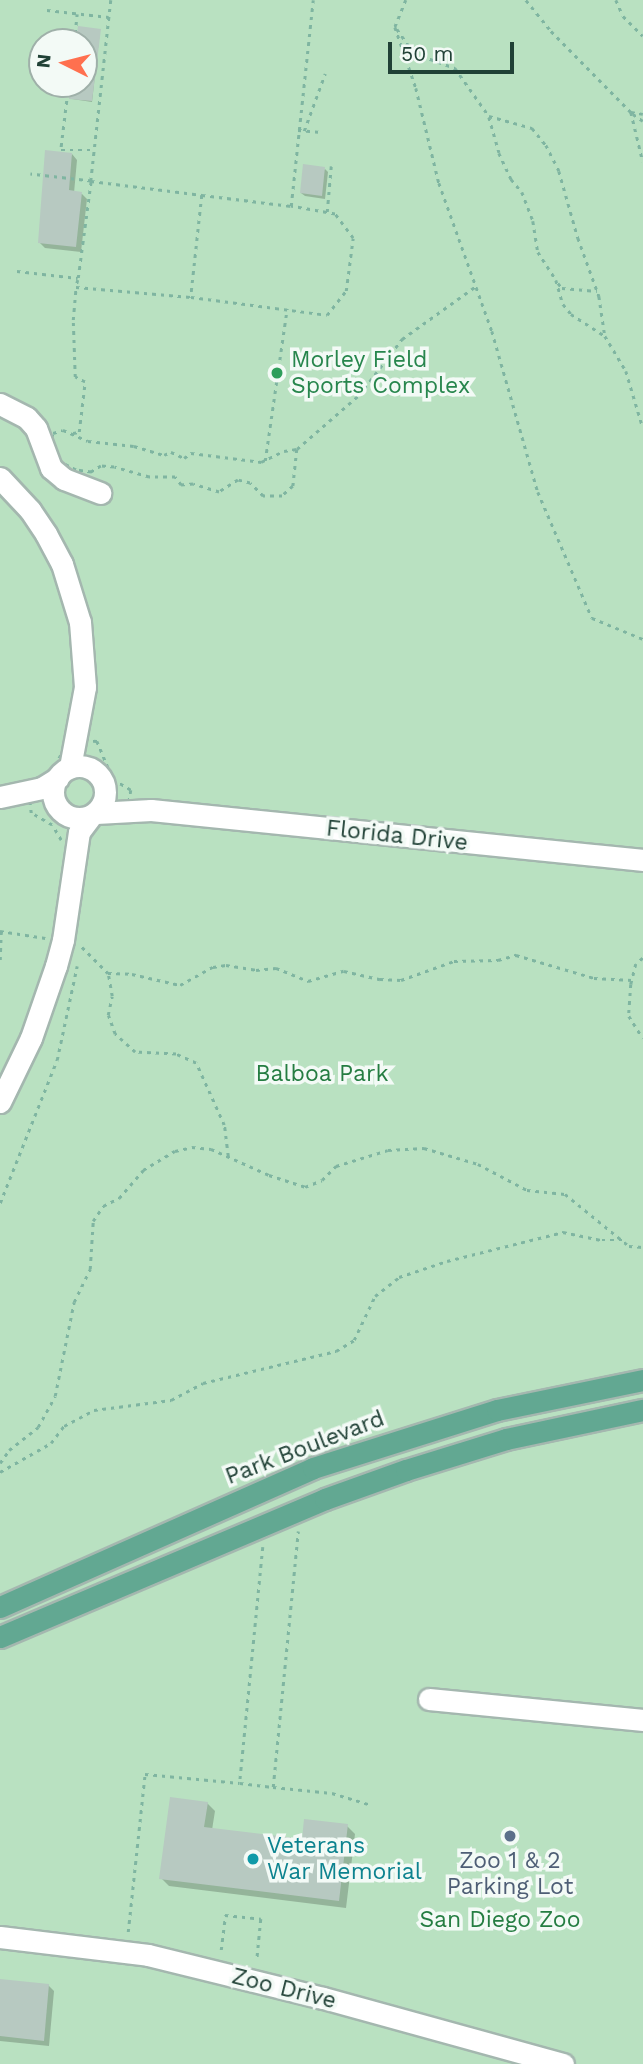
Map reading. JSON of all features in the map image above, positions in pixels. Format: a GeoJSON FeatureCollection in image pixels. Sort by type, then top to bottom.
{"type":"FeatureCollection","features":[{"type":"Feature","properties":{"kind":"main road","name":"Park Boulevard"},"geometry":{"type":"LineString","coordinates":[[0,1607],[313,1468],[497,1410],[643,1380]]}},
{"type":"Feature","properties":{"kind":"main road"},"geometry":{"type":"LineString","coordinates":[[0,1637],[325,1499],[406,1470],[506,1439],[643,1410]]}},
{"type":"Feature","properties":{"kind":"street"},"geometry":{"type":"LineString","coordinates":[[0,404],[27,418],[36,428],[51,468],[64,479],[100,492]]}},
{"type":"Feature","properties":{"kind":"street"},"geometry":{"type":"LineString","coordinates":[[0,478],[30,510],[62,564],[80,622],[85,687],[82,715],[64,772],[54,786],[73,864]]}},
{"type":"Feature","properties":{"kind":"street"},"geometry":{"type":"LineString","coordinates":[[0,1102],[31,1038],[56,966],[63,940],[79,832],[103,805],[100,778],[82,715]]}},
{"type":"Feature","properties":{"kind":"street"},"geometry":{"type":"LineString","coordinates":[[0,797],[42,789],[64,772],[88,767],[100,778]]}},
{"type":"Feature","properties":{"kind":"street","name":"Florida Drive"},"geometry":{"type":"LineString","coordinates":[[100,778],[150,810]]}},
{"type":"Feature","properties":{"kind":"street"},"geometry":{"type":"LineString","coordinates":[[0,797],[59,809],[85,819],[94,814]]}},
{"type":"Feature","properties":{"kind":"street","name":"Florida Drive"},"geometry":{"type":"LineString","coordinates":[[94,814],[150,810],[643,860]]}},
{"type":"Feature","properties":{"kind":"street"},"geometry":{"type":"LineString","coordinates":[[429,1699],[643,1720]]}},
{"type":"Feature","properties":{"kind":"street","name":"Zoo Drive"},"geometry":{"type":"LineString","coordinates":[[0,1937],[148,1955],[323,1998],[563,2064]]}},
{"type":"Feature","properties":{"kind":"path"},"geometry":{"type":"LineString","coordinates":[[111,0],[73,320],[75,377],[85,382],[79,432],[53,433],[51,438],[61,462],[76,470],[91,472],[102,466],[114,467],[149,477],[175,477],[181,485],[193,484],[219,492],[238,480],[250,483],[263,496],[282,496],[293,486],[297,450]]}},
{"type":"Feature","properties":{"kind":"path"},"geometry":{"type":"LineString","coordinates":[[291,206],[313,0]]}},
{"type":"Feature","properties":{"kind":"path"},"geometry":{"type":"LineString","coordinates":[[406,0],[395,27],[416,88],[439,183],[492,331],[538,492],[592,618],[643,639]]}},
{"type":"Feature","properties":{"kind":"path"},"geometry":{"type":"LineString","coordinates":[[526,0],[551,31],[643,121]]}},
{"type":"Feature","properties":{"kind":"path"},"geometry":{"type":"LineString","coordinates":[[617,0],[623,16],[643,36]]}},
{"type":"Feature","properties":{"kind":"path"},"geometry":{"type":"LineString","coordinates":[[47,10],[109,17]]}},
{"type":"Feature","properties":{"kind":"path"},"geometry":{"type":"LineString","coordinates":[[76,28],[77,14]]}},
{"type":"Feature","properties":{"kind":"path"},"geometry":{"type":"LineString","coordinates":[[395,27],[414,53],[455,68],[489,116],[499,153],[511,179],[522,192],[533,221],[538,252],[555,280],[562,288],[597,291]]}},
{"type":"Feature","properties":{"kind":"path"},"geometry":{"type":"LineString","coordinates":[[304,131],[325,74]]}},
{"type":"Feature","properties":{"kind":"path"},"geometry":{"type":"LineString","coordinates":[[67,98],[61,150],[94,150]]}},
{"type":"Feature","properties":{"kind":"path"},"geometry":{"type":"LineString","coordinates":[[631,112],[643,114]]}},
{"type":"Feature","properties":{"kind":"path"},"geometry":{"type":"LineString","coordinates":[[631,112],[643,162]]}},
{"type":"Feature","properties":{"kind":"path"},"geometry":{"type":"LineString","coordinates":[[489,116],[532,128],[559,171],[569,212],[597,291],[605,336],[626,370],[643,428]]}},
{"type":"Feature","properties":{"kind":"path"},"geometry":{"type":"LineString","coordinates":[[298,130],[321,132]]}},
{"type":"Feature","properties":{"kind":"path"},"geometry":{"type":"LineString","coordinates":[[327,212],[331,166]]}},
{"type":"Feature","properties":{"kind":"path"},"geometry":{"type":"LineString","coordinates":[[30,174],[327,212],[335,214],[353,238],[346,291],[327,315],[191,297],[76,287]]}},
{"type":"Feature","properties":{"kind":"path"},"geometry":{"type":"LineString","coordinates":[[191,297],[202,195]]}},
{"type":"Feature","properties":{"kind":"path"},"geometry":{"type":"LineString","coordinates":[[18,271],[78,278]]}},
{"type":"Feature","properties":{"kind":"path"},"geometry":{"type":"LineString","coordinates":[[555,280],[563,304],[571,314],[605,336]]}},
{"type":"Feature","properties":{"kind":"path"},"geometry":{"type":"LineString","coordinates":[[72,433],[88,441],[134,446],[164,455],[171,452],[184,458],[191,453],[226,460],[265,461],[284,451],[297,450],[359,395],[402,339],[476,286]]}},
{"type":"Feature","properties":{"kind":"path"},"geometry":{"type":"LineString","coordinates":[[265,461],[287,309]]}},
{"type":"Feature","properties":{"kind":"path"},"geometry":{"type":"LineString","coordinates":[[97,741],[113,779],[131,790]]}},
{"type":"Feature","properties":{"kind":"path"},"geometry":{"type":"LineString","coordinates":[[31,813],[52,825],[61,840]]}},
{"type":"Feature","properties":{"kind":"path"},"geometry":{"type":"LineString","coordinates":[[0,960],[1,931]]}},
{"type":"Feature","properties":{"kind":"path"},"geometry":{"type":"LineString","coordinates":[[228,1156],[224,1125],[196,1063],[176,1054],[135,1052],[115,1034],[108,1015],[112,996],[108,973],[132,974],[180,985],[213,967],[226,965],[257,970],[276,968],[308,981],[331,973],[350,971],[380,979],[401,980],[454,961],[498,960],[516,955],[589,977],[632,981]]}},
{"type":"Feature","properties":{"kind":"path"},"geometry":{"type":"LineString","coordinates":[[643,958],[636,964],[632,981],[630,1020],[643,1038]]}},
{"type":"Feature","properties":{"kind":"path"},"geometry":{"type":"LineString","coordinates":[[0,1203],[57,1060],[77,959]]}},
{"type":"Feature","properties":{"kind":"path"},"geometry":{"type":"LineString","coordinates":[[0,1463],[9,1450],[38,1427],[55,1396],[74,1302],[90,1269],[93,1221],[103,1206],[119,1198],[151,1164],[175,1151],[201,1148],[305,1187],[322,1180],[335,1166],[388,1150],[424,1148],[478,1164],[527,1191],[565,1194],[629,1246],[643,1247]]}},
{"type":"Feature","properties":{"kind":"path"},"geometry":{"type":"LineString","coordinates":[[0,1472],[51,1443],[64,1426],[94,1410],[171,1400],[203,1383],[307,1360],[345,1346],[360,1332],[375,1296],[399,1277],[447,1261],[563,1231],[602,1240],[622,1240]]}},
{"type":"Feature","properties":{"kind":"path"},"geometry":{"type":"LineString","coordinates":[[273,1787],[298,1531]]}},
{"type":"Feature","properties":{"kind":"path"},"geometry":{"type":"LineString","coordinates":[[240,1783],[263,1546]]}},
{"type":"Feature","properties":{"kind":"path"},"geometry":{"type":"LineString","coordinates":[[128,1932],[145,1774],[332,1793],[369,1804]]}},
{"type":"Feature","properties":{"kind":"path"},"geometry":{"type":"LineString","coordinates":[[221,1950],[225,1915],[261,1919],[257,1959]]}},
{"type":"Feature","properties":{"kind":"green space","name":"Balboa Park"},"geometry":{"type":"Polygon","coordinates":[[[0,0],[643,0],[643,2064],[0,2064],[0,0]]]}},
{"type":"Feature","properties":{"kind":"building"},"geometry":{"type":"Polygon","coordinates":[[[98,29],[101,29],[98,53],[98,29]]]}},
{"type":"Feature","properties":{"kind":"building"},"geometry":{"type":"Polygon","coordinates":[[[69,98],[92,98],[92,101],[69,98]]]}},
{"type":"Feature","properties":{"kind":"building"},"geometry":{"type":"Polygon","coordinates":[[[45,150],[72,153],[69,190],[82,192],[76,247],[38,243],[45,150]]]}},
{"type":"Feature","properties":{"kind":"building"},"geometry":{"type":"Polygon","coordinates":[[[303,164],[325,167],[322,196],[300,193],[303,164]]]}},
{"type":"Feature","properties":{"kind":"building","name":"Veterans War Memorial"},"geometry":{"type":"Polygon","coordinates":[[[170,1797],[208,1802],[204,1827],[302,1839],[304,1819],[348,1824],[339,1901],[159,1879],[170,1797]]]}},
{"type":"Feature","properties":{"kind":"building"},"geometry":{"type":"Polygon","coordinates":[[[0,1979],[49,1984],[44,2041],[0,2036],[0,1979]]]}},
{"type":"Feature","properties":{"kind":"place","name":"Morley Field Sports Complex"},"geometry":{"type":"Point","coordinates":[277,373]}},
{"type":"Feature","properties":{"kind":"place","name":"Zoo 1 & 2 Parking Lot"},"geometry":{"type":"Point","coordinates":[510,1836]}},
{"type":"Feature","properties":{"kind":"place","name":"Veterans War Memorial"},"geometry":{"type":"Point","coordinates":[253,1859]}},
{"type":"Feature","properties":{"kind":"park label","name":"San Diego Zoo"},"geometry":{"type":"Point","coordinates":[500,1920]}}]}
